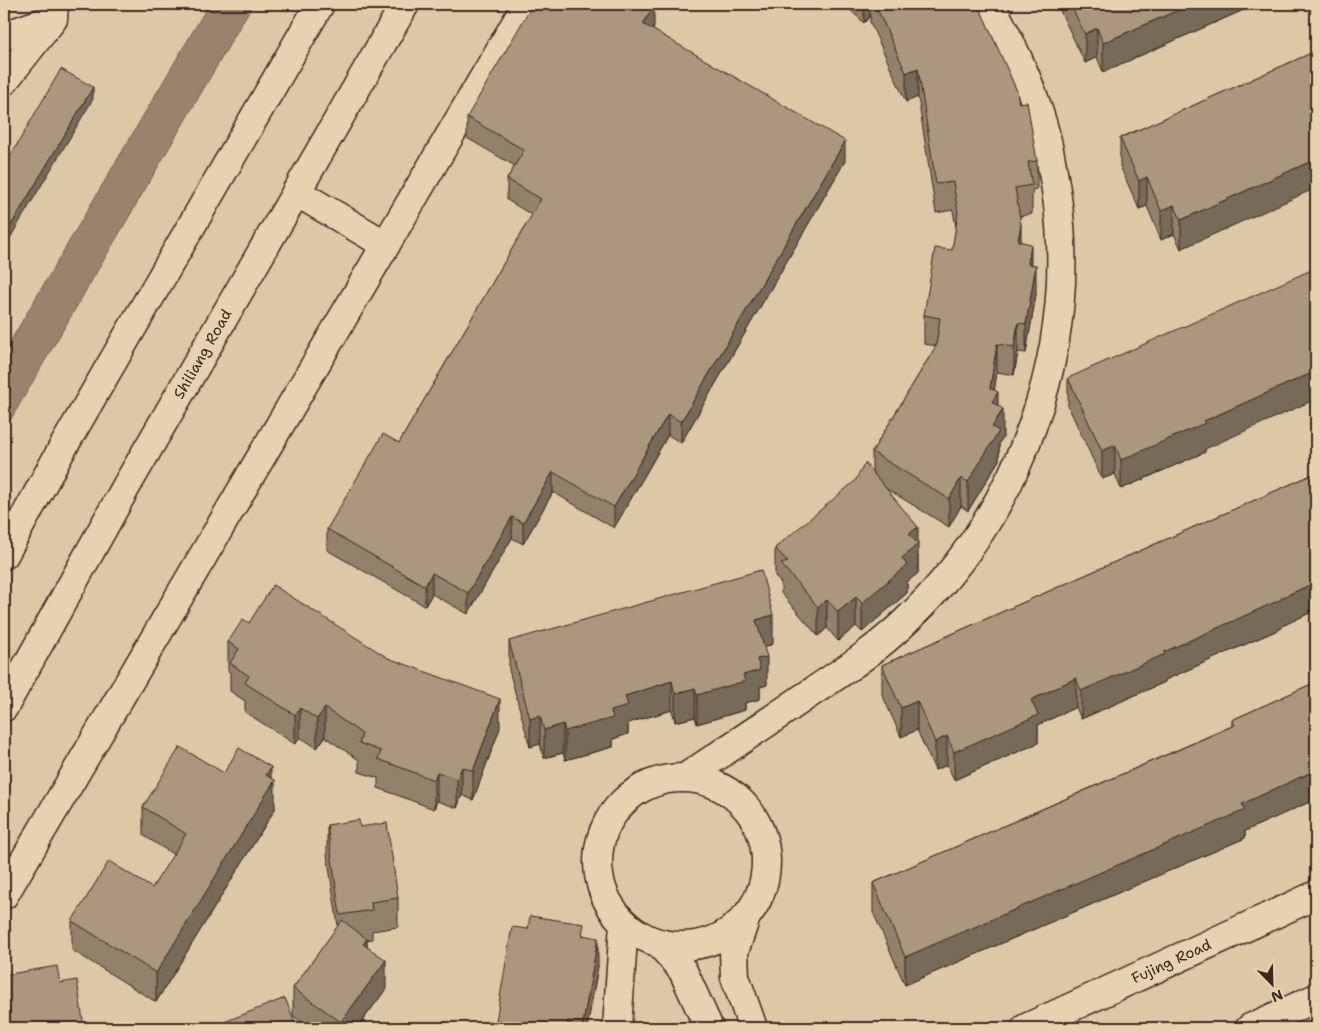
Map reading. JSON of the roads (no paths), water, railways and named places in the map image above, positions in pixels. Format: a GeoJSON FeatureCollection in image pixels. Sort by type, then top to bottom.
{"type":"FeatureCollection","features":[{"type":"Feature","properties":{"kind":"main road"},"geometry":{"type":"LineString","coordinates":[[4,555],[67,440],[320,4]]}},
{"type":"Feature","properties":{"kind":"main road","name":"Shiliang Road"},"geometry":{"type":"LineString","coordinates":[[4,707],[126,485],[405,4]]}},
{"type":"Feature","properties":{"kind":"main road"},"geometry":{"type":"LineString","coordinates":[[4,895],[527,4]]}},
{"type":"Feature","properties":{"kind":"main road"},"geometry":{"type":"LineString","coordinates":[[685,778],[867,655],[905,622],[941,585],[971,545],[998,503],[1021,457],[1039,410],[1053,353],[1059,311],[1062,261],[1059,210],[1052,160],[1041,118],[1026,76],[990,4]]}},
{"type":"Feature","properties":{"kind":"main road"},"geometry":{"type":"LineString","coordinates":[[4,36],[53,11]]}},
{"type":"Feature","properties":{"kind":"main road"},"geometry":{"type":"LineString","coordinates":[[4,81],[53,11]]}},
{"type":"Feature","properties":{"kind":"main road"},"geometry":{"type":"LineString","coordinates":[[296,192],[386,245]]}},
{"type":"Feature","properties":{"kind":"main road"},"geometry":{"type":"LineString","coordinates":[[746,917],[731,930],[714,939],[696,945],[676,946],[659,942],[639,934],[624,924],[612,910],[603,894],[599,875],[598,857],[602,836],[611,816],[625,800],[643,788],[663,780],[685,778],[706,782],[726,790],[743,804],[756,821],[764,841],[766,863],[764,882],[756,901],[746,917],[734,952],[735,977],[753,1028]]}},
{"type":"Feature","properties":{"kind":"main road","name":"Fujing Road"},"geometry":{"type":"LineString","coordinates":[[1026,1028],[1316,895]]}},
{"type":"Feature","properties":{"kind":"main road"},"geometry":{"type":"LineString","coordinates":[[617,1028],[624,924]]}},
{"type":"Feature","properties":{"kind":"main road"},"geometry":{"type":"LineString","coordinates":[[659,942],[683,971],[709,1028]]}},
{"type":"Feature","properties":{"kind":"main road"},"geometry":{"type":"LineString","coordinates":[[1250,1028],[1316,998]]}}]}
